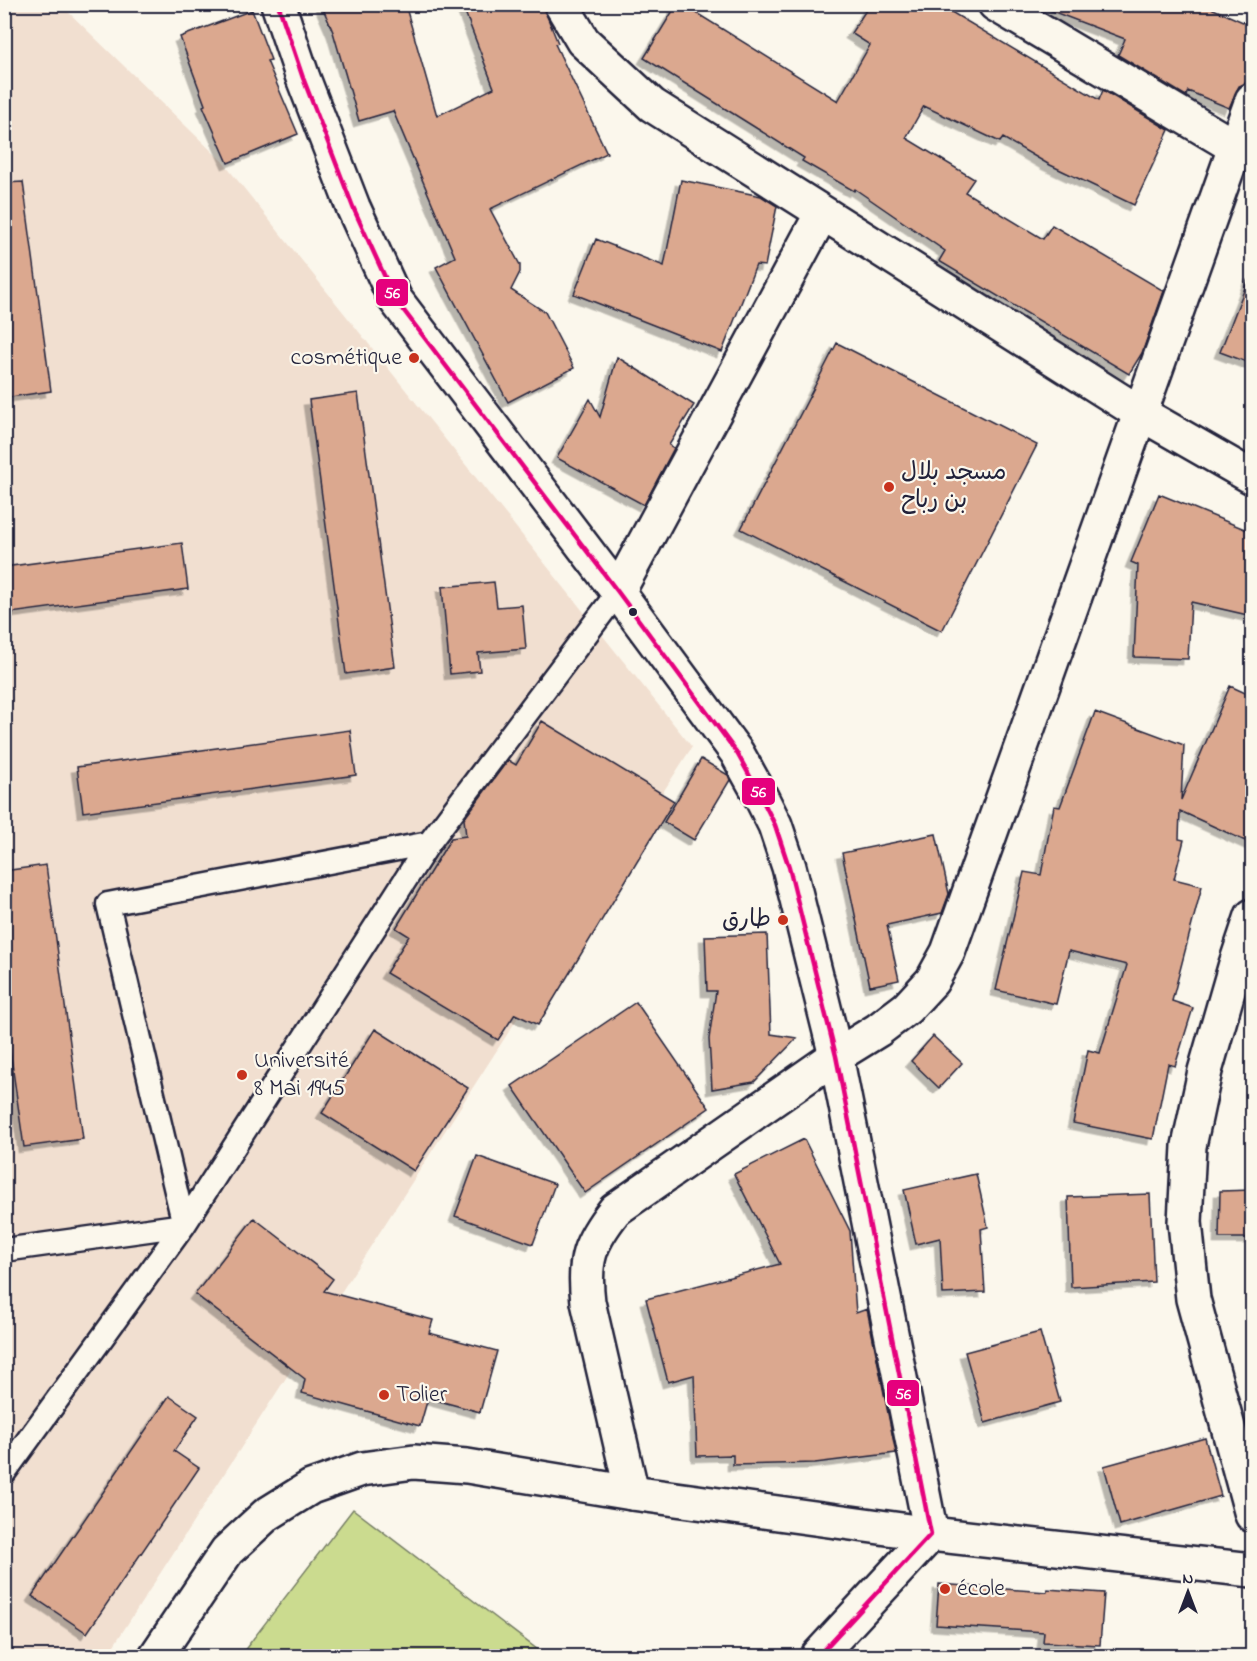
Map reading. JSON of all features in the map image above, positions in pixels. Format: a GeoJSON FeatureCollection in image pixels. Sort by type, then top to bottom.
{"type":"FeatureCollection","features":[{"type":"Feature","properties":{"kind":"street"},"geometry":{"type":"LineString","coordinates":[[278,4],[303,78],[353,207],[395,299],[618,591],[737,753],[775,825],[789,867],[836,1056],[930,1534]]}},
{"type":"Feature","properties":{"kind":"street"},"geometry":{"type":"LineString","coordinates":[[561,4],[583,41],[652,105],[1140,413],[1252,477]]}},
{"type":"Feature","properties":{"kind":"street"},"geometry":{"type":"LineString","coordinates":[[995,4],[1235,147]]}},
{"type":"Feature","properties":{"kind":"street"},"geometry":{"type":"LineString","coordinates":[[632,1493],[587,1294],[585,1277],[589,1252],[599,1230],[615,1210],[836,1056],[878,1030],[907,1008],[932,981],[948,952],[1252,100]]}},
{"type":"Feature","properties":{"kind":"street"},"geometry":{"type":"LineString","coordinates":[[618,591],[822,213]]}},
{"type":"Feature","properties":{"kind":"street"},"geometry":{"type":"LineString","coordinates":[[1252,916],[1235,967],[1203,1082],[1189,1146],[1185,1222],[1193,1299],[1252,1515]]}},
{"type":"Feature","properties":{"kind":"street"},"geometry":{"type":"LineString","coordinates":[[156,1656],[227,1551],[266,1515],[311,1487],[352,1472],[414,1462],[467,1467],[632,1493],[930,1534],[1252,1570]]}},
{"type":"Feature","properties":{"kind":"street"},"geometry":{"type":"LineString","coordinates":[[818,1656],[930,1534]]}},
{"type":"Feature","properties":{"kind":"lane"},"geometry":{"type":"LineString","coordinates":[[4,1473],[184,1225],[429,843],[618,591]]}},
{"type":"Feature","properties":{"kind":"lane"},"geometry":{"type":"LineString","coordinates":[[184,1225],[108,904],[429,843]]}},
{"type":"Feature","properties":{"kind":"lane"},"geometry":{"type":"LineString","coordinates":[[4,1250],[184,1225]]}},
{"type":"Feature","properties":{"kind":"shaded area","name":"Université 8 Mai 1945"},"geometry":{"type":"Polygon","coordinates":[[[60,4],[222,161],[692,747],[107,1656],[5,1656],[4,5],[60,4]]]}},
{"type":"Feature","properties":{"kind":"green space"},"geometry":{"type":"Polygon","coordinates":[[[353,1509],[546,1656],[240,1656],[353,1509]]]}},
{"type":"Feature","properties":{"kind":"building"},"geometry":{"type":"Polygon","coordinates":[[[321,4],[405,4],[437,116],[494,88],[462,4],[542,4],[558,43],[555,44],[607,153],[490,209],[520,265],[520,272],[511,290],[545,312],[574,368],[508,402],[436,267],[455,257],[393,111],[359,121],[333,32],[321,4]]]}},
{"type":"Feature","properties":{"kind":"building"},"geometry":{"type":"Polygon","coordinates":[[[677,4],[682,4],[838,101],[870,45],[851,33],[870,4],[938,4],[1099,100],[1103,90],[1169,130],[1134,205],[1048,164],[1003,138],[1000,142],[924,106],[906,138],[974,179],[965,192],[1043,239],[1052,225],[1164,291],[1142,353],[1129,374],[939,261],[945,251],[855,189],[854,191],[802,161],[804,158],[644,58],[677,4]]]}},
{"type":"Feature","properties":{"kind":"building"},"geometry":{"type":"Polygon","coordinates":[[[1041,4],[1202,4],[1252,26],[1250,82],[1239,86],[1229,108],[1188,91],[1186,96],[1118,55],[1125,39],[1041,7],[1041,4]]]}},
{"type":"Feature","properties":{"kind":"building"},"geometry":{"type":"Polygon","coordinates":[[[252,10],[271,60],[267,61],[298,134],[228,163],[203,106],[205,105],[180,37],[252,10]]]}},
{"type":"Feature","properties":{"kind":"building"},"geometry":{"type":"Polygon","coordinates":[[[681,180],[761,196],[777,206],[765,266],[756,265],[722,352],[574,294],[596,239],[664,266],[681,180]]]}},
{"type":"Feature","properties":{"kind":"building"},"geometry":{"type":"Polygon","coordinates":[[[23,182],[51,391],[4,398],[4,183],[23,182]]]}},
{"type":"Feature","properties":{"kind":"building"},"geometry":{"type":"Polygon","coordinates":[[[1250,275],[1252,275],[1252,364],[1220,352],[1250,275]]]}},
{"type":"Feature","properties":{"kind":"building","name":"مسجد بلال بن رباح"},"geometry":{"type":"Polygon","coordinates":[[[837,343],[1037,445],[942,631],[741,529],[837,343]]]}},
{"type":"Feature","properties":{"kind":"building"},"geometry":{"type":"Polygon","coordinates":[[[617,357],[694,405],[669,445],[674,448],[644,505],[557,458],[590,399],[600,417],[617,357]]]}},
{"type":"Feature","properties":{"kind":"building"},"geometry":{"type":"Polygon","coordinates":[[[358,393],[395,667],[346,674],[309,400],[358,393]]]}},
{"type":"Feature","properties":{"kind":"building"},"geometry":{"type":"Polygon","coordinates":[[[1159,494],[1252,532],[1252,616],[1191,602],[1188,659],[1134,657],[1138,565],[1131,562],[1159,494]]]}},
{"type":"Feature","properties":{"kind":"building"},"geometry":{"type":"Polygon","coordinates":[[[182,543],[188,589],[4,614],[4,567],[182,543]]]}},
{"type":"Feature","properties":{"kind":"building"},"geometry":{"type":"Polygon","coordinates":[[[494,582],[497,607],[522,605],[526,649],[478,653],[480,671],[450,674],[442,587],[494,582]]]}},
{"type":"Feature","properties":{"kind":"building"},"geometry":{"type":"Polygon","coordinates":[[[1230,686],[1252,696],[1252,844],[1180,811],[1179,839],[1184,840],[1174,879],[1202,886],[1172,1001],[1193,1008],[1175,1066],[1168,1064],[1153,1139],[1073,1123],[1088,1050],[1100,1053],[1127,965],[1069,951],[1056,1004],[996,990],[1024,872],[1041,875],[1054,806],[1060,807],[1095,712],[1184,745],[1181,800],[1230,686]]]}},
{"type":"Feature","properties":{"kind":"building"},"geometry":{"type":"Polygon","coordinates":[[[542,721],[674,801],[538,1025],[515,1014],[498,1040],[386,973],[409,936],[396,928],[451,838],[466,836],[464,819],[508,760],[516,765],[542,721]]]}},
{"type":"Feature","properties":{"kind":"building"},"geometry":{"type":"Polygon","coordinates":[[[350,730],[356,775],[83,812],[77,767],[350,730]]]}},
{"type":"Feature","properties":{"kind":"building"},"geometry":{"type":"Polygon","coordinates":[[[701,759],[728,775],[730,780],[694,840],[664,822],[701,759]]]}},
{"type":"Feature","properties":{"kind":"building"},"geometry":{"type":"Polygon","coordinates":[[[936,834],[949,894],[942,913],[887,925],[899,980],[870,986],[842,853],[936,834]]]}},
{"type":"Feature","properties":{"kind":"building"},"geometry":{"type":"Polygon","coordinates":[[[46,865],[83,1139],[24,1147],[4,1009],[4,871],[46,865]]]}},
{"type":"Feature","properties":{"kind":"building"},"geometry":{"type":"Polygon","coordinates":[[[767,934],[771,1034],[797,1038],[754,1082],[712,1089],[709,1039],[716,991],[707,991],[705,936],[767,934]]]}},
{"type":"Feature","properties":{"kind":"building"},"geometry":{"type":"Polygon","coordinates":[[[636,1002],[709,1108],[585,1193],[512,1086],[636,1002]]]}},
{"type":"Feature","properties":{"kind":"building"},"geometry":{"type":"Polygon","coordinates":[[[375,1029],[468,1088],[414,1171],[322,1113],[375,1029]]]}},
{"type":"Feature","properties":{"kind":"building"},"geometry":{"type":"Polygon","coordinates":[[[933,1036],[962,1063],[939,1088],[911,1061],[933,1036]]]}},
{"type":"Feature","properties":{"kind":"building"},"geometry":{"type":"Polygon","coordinates":[[[804,1139],[850,1231],[856,1313],[867,1309],[896,1453],[815,1463],[733,1465],[733,1455],[697,1456],[694,1375],[668,1382],[646,1299],[780,1264],[734,1174],[804,1139]]]}},
{"type":"Feature","properties":{"kind":"building"},"geometry":{"type":"Polygon","coordinates":[[[477,1156],[555,1184],[533,1244],[455,1216],[477,1156]]]}},
{"type":"Feature","properties":{"kind":"building"},"geometry":{"type":"Polygon","coordinates":[[[976,1174],[988,1227],[981,1229],[985,1292],[943,1294],[940,1238],[916,1244],[904,1190],[976,1174]]]}},
{"type":"Feature","properties":{"kind":"building"},"geometry":{"type":"Polygon","coordinates":[[[1252,1190],[1252,1238],[1219,1238],[1220,1191],[1252,1190]]]}},
{"type":"Feature","properties":{"kind":"building"},"geometry":{"type":"Polygon","coordinates":[[[1150,1194],[1154,1282],[1071,1287],[1068,1197],[1150,1194]]]}},
{"type":"Feature","properties":{"kind":"building"},"geometry":{"type":"Polygon","coordinates":[[[254,1218],[333,1279],[324,1291],[433,1320],[429,1333],[497,1351],[480,1412],[428,1398],[420,1426],[302,1393],[305,1379],[195,1294],[254,1218]]]}},
{"type":"Feature","properties":{"kind":"building"},"geometry":{"type":"Polygon","coordinates":[[[1040,1332],[1060,1402],[985,1423],[965,1352],[1040,1332]]]}},
{"type":"Feature","properties":{"kind":"building"},"geometry":{"type":"Polygon","coordinates":[[[169,1396],[198,1416],[174,1451],[199,1468],[87,1633],[32,1596],[169,1396]]]}},
{"type":"Feature","properties":{"kind":"building"},"geometry":{"type":"Polygon","coordinates":[[[1205,1438],[1221,1496],[1120,1525],[1104,1466],[1205,1438]]]}},
{"type":"Feature","properties":{"kind":"building"},"geometry":{"type":"Polygon","coordinates":[[[939,1584],[1047,1592],[1047,1589],[1104,1593],[1100,1645],[1043,1642],[1044,1632],[936,1625],[939,1584]]]}},
{"type":"Feature","properties":{"kind":"transit line","name":"56"},"geometry":{"type":"LineString","coordinates":[[278,4],[303,78],[353,207],[395,299],[618,592],[737,753],[775,825],[789,867],[836,1056],[931,1534],[818,1656]]}},
{"type":"Feature","properties":{"kind":"place","name":"cosmétique"},"geometry":{"type":"Point","coordinates":[414,358]}},
{"type":"Feature","properties":{"kind":"place","name":"مسجد بلال بن رباح"},"geometry":{"type":"Point","coordinates":[889,487]}},
{"type":"Feature","properties":{"kind":"place","name":"طارق"},"geometry":{"type":"Point","coordinates":[783,920]}},
{"type":"Feature","properties":{"kind":"place","name":"Université 8 Mai 1945"},"geometry":{"type":"Point","coordinates":[242,1075]}},
{"type":"Feature","properties":{"kind":"place","name":"Tolier"},"geometry":{"type":"Point","coordinates":[384,1395]}},
{"type":"Feature","properties":{"kind":"place","name":"école"},"geometry":{"type":"Point","coordinates":[945,1589]}}]}
